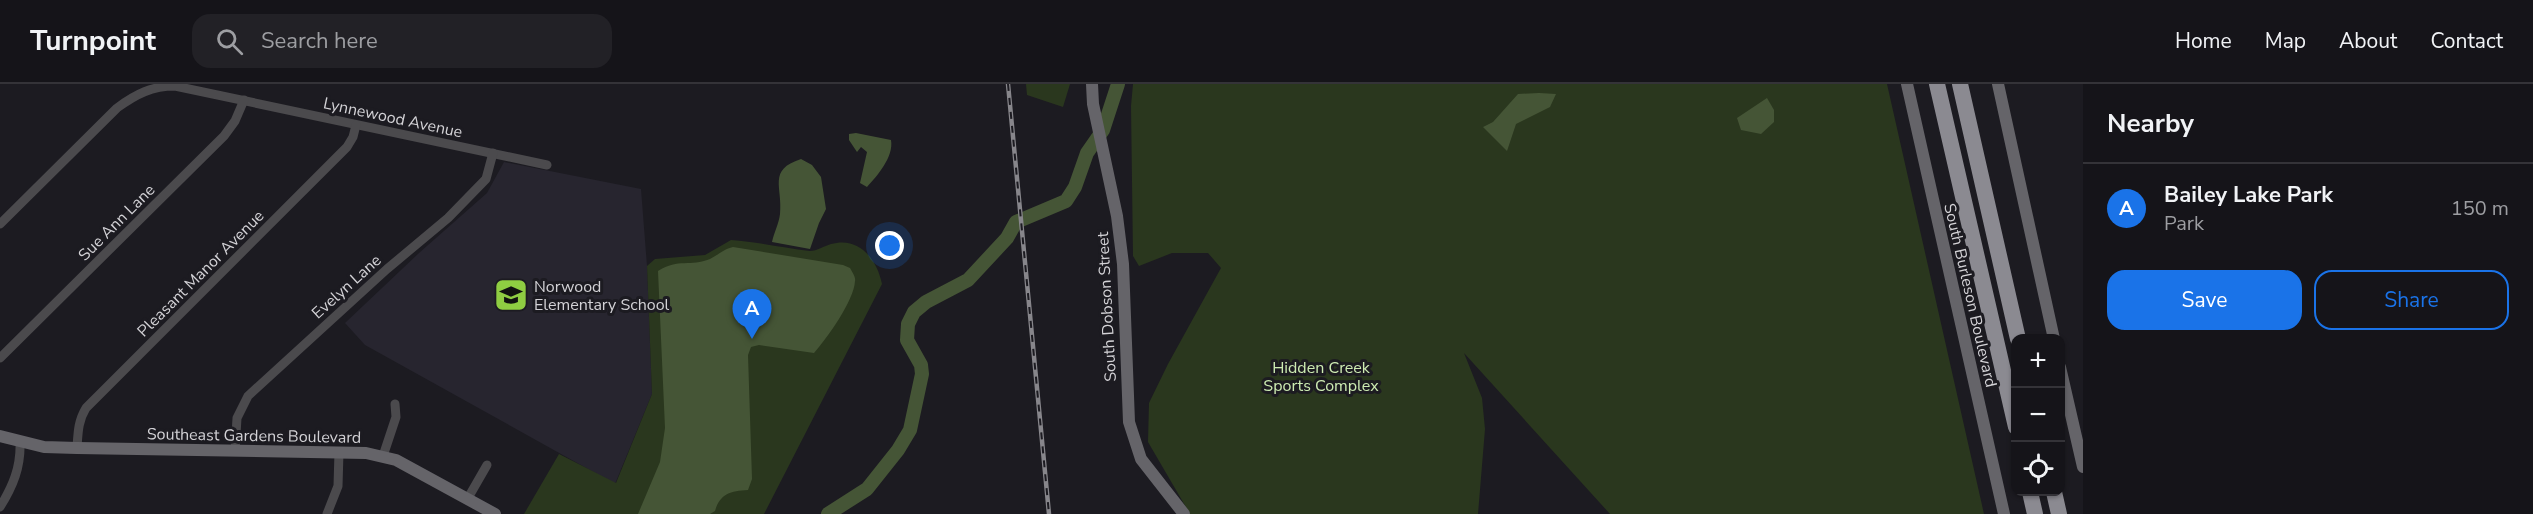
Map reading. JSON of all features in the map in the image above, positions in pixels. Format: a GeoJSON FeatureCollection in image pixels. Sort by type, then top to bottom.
{"type":"FeatureCollection","features":[{"type":"Feature","properties":{"kind":"highway"},"geometry":{"type":"LineString","coordinates":[[1937,84],[2011,405]]}},
{"type":"Feature","properties":{"kind":"highway"},"geometry":{"type":"LineString","coordinates":[[1960,84],[2017,334]]}},
{"type":"Feature","properties":{"kind":"highway"},"geometry":{"type":"LineString","coordinates":[[2031,496],[2036,514]]}},
{"type":"Feature","properties":{"kind":"highway"},"geometry":{"type":"LineString","coordinates":[[2055,496],[2059,514]]}},
{"type":"Feature","properties":{"kind":"street","name":"South Dobson Street"},"geometry":{"type":"LineString","coordinates":[[1092,84],[1095,117],[1117,216],[1123,264],[1129,422],[1141,459],[1184,514]]}},
{"type":"Feature","properties":{"kind":"street","name":"South Burleson Boulevard"},"geometry":{"type":"LineString","coordinates":[[1907,84],[2004,514]]}},
{"type":"Feature","properties":{"kind":"street"},"geometry":{"type":"LineString","coordinates":[[1998,84],[2053,334]]}},
{"type":"Feature","properties":{"kind":"street","name":"Lynnewood Avenue"},"geometry":{"type":"LineString","coordinates":[[0,224],[132,97],[156,86],[175,86],[547,165]]}},
{"type":"Feature","properties":{"kind":"street","name":"Sue Ann Lane"},"geometry":{"type":"LineString","coordinates":[[0,358],[224,136],[235,121],[244,100]]}},
{"type":"Feature","properties":{"kind":"street","name":"Pleasant Manor Avenue"},"geometry":{"type":"LineString","coordinates":[[78,448],[78,430],[81,416],[86,408],[347,147],[356,125]]}},
{"type":"Feature","properties":{"kind":"street","name":"Evelyn Lane"},"geometry":{"type":"LineString","coordinates":[[235,451],[237,418],[248,396],[387,269],[448,218],[486,179],[493,153]]}},
{"type":"Feature","properties":{"kind":"street"},"geometry":{"type":"LineString","coordinates":[[2065,385],[2083,467]]}},
{"type":"Feature","properties":{"kind":"street"},"geometry":{"type":"LineString","coordinates":[[383,456],[396,417],[395,404]]}},
{"type":"Feature","properties":{"kind":"street","name":"Southeast Gardens Boulevard"},"geometry":{"type":"LineString","coordinates":[[0,436],[44,447],[339,452],[383,456],[420,471],[495,514]]}},
{"type":"Feature","properties":{"kind":"street"},"geometry":{"type":"LineString","coordinates":[[0,507],[12,487],[21,459],[20,442]]}},
{"type":"Feature","properties":{"kind":"street"},"geometry":{"type":"LineString","coordinates":[[327,514],[340,476],[339,452]]}},
{"type":"Feature","properties":{"kind":"street"},"geometry":{"type":"LineString","coordinates":[[468,498],[488,465]]}},
{"type":"Feature","properties":{"kind":"shaded area"},"geometry":{"type":"Polygon","coordinates":[[[1518,94],[1556,94],[1550,107],[1516,124],[1507,151],[1483,127],[1493,122],[1518,94]]]}},
{"type":"Feature","properties":{"kind":"shaded area"},"geometry":{"type":"Polygon","coordinates":[[[1767,98],[1774,110],[1774,122],[1761,134],[1741,130],[1737,118],[1767,98]]]}},
{"type":"Feature","properties":{"kind":"shaded area"},"geometry":{"type":"Polygon","coordinates":[[[856,133],[891,140],[887,159],[880,172],[867,187],[860,183],[867,152],[861,147],[857,152],[849,140],[849,134],[856,133]]]}},
{"type":"Feature","properties":{"kind":"shaded area"},"geometry":{"type":"Polygon","coordinates":[[[801,159],[812,165],[821,177],[826,209],[810,249],[772,242],[780,214],[780,174],[790,163],[801,159]]]}},
{"type":"Feature","properties":{"kind":"shaded area","name":"Norwood Elementary School"},"geometry":{"type":"Polygon","coordinates":[[[504,162],[641,189],[647,266],[652,394],[615,484],[365,345],[345,323],[487,193],[504,162]]]}},
{"type":"Feature","properties":{"kind":"shaded area"},"geometry":{"type":"Polygon","coordinates":[[[733,247],[850,268],[855,279],[850,299],[839,319],[814,353],[759,345],[751,347],[748,355],[752,479],[748,490],[727,494],[717,505],[715,511],[710,514],[638,514],[660,462],[665,428],[658,271],[672,265],[710,259],[733,247]]]}},
{"type":"Feature","properties":{"kind":"green space"},"geometry":{"type":"Polygon","coordinates":[[[1026,84],[1070,84],[1063,107],[1027,95],[1026,84]]]}},
{"type":"Feature","properties":{"kind":"green space","name":"Hidden Creek Sports Complex"},"geometry":{"type":"Polygon","coordinates":[[[1133,84],[1887,84],[1984,514],[1610,514],[1464,353],[1482,398],[1485,429],[1478,514],[1190,514],[1148,442],[1149,403],[1221,268],[1208,253],[1172,253],[1139,266],[1133,256],[1131,106],[1133,84]]]}},
{"type":"Feature","properties":{"kind":"green space"},"geometry":{"type":"Polygon","coordinates":[[[731,240],[810,251],[841,242],[850,243],[871,258],[882,284],[764,514],[524,514],[559,454],[616,483],[652,394],[647,266],[655,259],[705,255],[731,240]]]}},
{"type":"Feature","properties":{"kind":"waterway"},"geometry":{"type":"LineString","coordinates":[[828,514],[867,489],[898,450],[910,430],[922,374],[921,365],[907,340],[908,324],[914,312],[926,302],[968,280],[1007,238],[1016,222],[1066,201],[1075,187],[1087,153],[1103,130],[1118,84]]}},
{"type":"Feature","properties":{"kind":"railway"},"geometry":{"type":"LineString","coordinates":[[1008,84],[1049,514]]}},
{"type":"Feature","properties":{"kind":"place","name":"Norwood Elementary School"},"geometry":{"type":"Point","coordinates":[511,295]}},
{"type":"Feature","properties":{"kind":"place","name":"Bailey Lake Park"},"geometry":{"type":"Point","coordinates":[752,339]}}]}
